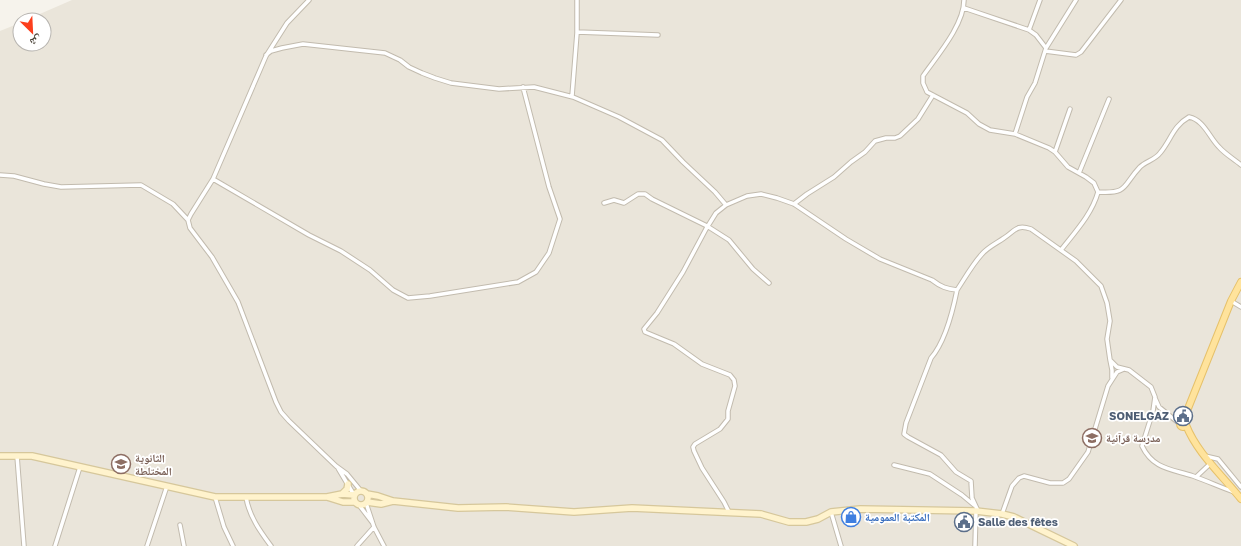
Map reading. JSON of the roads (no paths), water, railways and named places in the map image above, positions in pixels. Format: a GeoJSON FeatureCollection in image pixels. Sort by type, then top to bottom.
{"type":"FeatureCollection","features":[{"type":"Feature","properties":{"kind":"main road"},"geometry":{"type":"LineString","coordinates":[[1241,282],[1231,301],[1189,407],[1184,425],[1205,456],[1241,499]]}},
{"type":"Feature","properties":{"kind":"street"},"geometry":{"type":"LineString","coordinates":[[188,220],[213,179],[266,56],[275,39],[286,23],[309,0]]}},
{"type":"Feature","properties":{"kind":"street"},"geometry":{"type":"LineString","coordinates":[[572,96],[577,32],[577,0]]}},
{"type":"Feature","properties":{"kind":"street"},"geometry":{"type":"LineString","coordinates":[[964,0],[964,8],[958,25],[923,76],[923,83],[927,92],[967,113],[979,124],[990,130],[1015,134],[1049,148],[1055,152],[1068,167],[1094,183],[1098,192],[1095,201],[1084,220],[1062,250]]}},
{"type":"Feature","properties":{"kind":"street"},"geometry":{"type":"LineString","coordinates":[[1029,30],[1040,0]]}},
{"type":"Feature","properties":{"kind":"street"},"geometry":{"type":"LineString","coordinates":[[1015,134],[1027,97],[1035,83],[1046,49],[1076,0]]}},
{"type":"Feature","properties":{"kind":"street"},"geometry":{"type":"LineString","coordinates":[[964,8],[1029,30],[1036,35],[1046,49],[1076,55],[1081,52],[1121,0]]}},
{"type":"Feature","properties":{"kind":"street"},"geometry":{"type":"LineString","coordinates":[[577,32],[658,34]]}},
{"type":"Feature","properties":{"kind":"street"},"geometry":{"type":"LineString","coordinates":[[275,39],[276,45],[282,48]]}},
{"type":"Feature","properties":{"kind":"street"},"geometry":{"type":"LineString","coordinates":[[266,56],[282,48],[303,44],[385,52],[409,67],[434,78],[451,83],[499,89],[534,87],[572,96],[619,117],[662,140],[715,192],[726,205]]}},
{"type":"Feature","properties":{"kind":"street"},"geometry":{"type":"LineString","coordinates":[[213,179],[309,235],[341,251],[370,270],[393,290],[408,298],[518,282],[536,272],[549,253],[560,219],[549,187],[523,87]]}},
{"type":"Feature","properties":{"kind":"street"},"geometry":{"type":"LineString","coordinates":[[794,204],[807,194],[834,178],[851,162],[865,152],[875,141],[900,136],[918,119],[933,95]]}},
{"type":"Feature","properties":{"kind":"street"},"geometry":{"type":"LineString","coordinates":[[1079,174],[1109,99]]}},
{"type":"Feature","properties":{"kind":"street"},"geometry":{"type":"LineString","coordinates":[[1055,152],[1070,109]]}},
{"type":"Feature","properties":{"kind":"street"},"geometry":{"type":"LineString","coordinates":[[1098,192],[1115,192],[1124,188],[1140,167],[1160,154],[1178,124],[1189,117],[1194,118],[1201,123],[1216,144],[1241,165]]}},
{"type":"Feature","properties":{"kind":"street"},"geometry":{"type":"LineString","coordinates":[[0,175],[14,176],[61,187],[141,185],[173,204],[188,220],[190,228],[212,257],[238,302],[281,412],[336,466],[347,474],[361,491],[367,494],[393,501],[458,508],[506,507],[574,512],[632,508],[761,514],[789,522],[806,522],[831,512],[860,509],[976,509],[1014,518],[1074,546]]}},
{"type":"Feature","properties":{"kind":"street"},"geometry":{"type":"LineString","coordinates":[[604,203],[614,200],[624,203],[638,194],[645,194],[652,199],[707,226],[729,240],[753,269],[769,283]]}},
{"type":"Feature","properties":{"kind":"street"},"geometry":{"type":"LineString","coordinates":[[729,513],[724,502],[702,468],[693,447],[695,444],[720,429],[728,419],[728,411],[735,386],[734,380],[730,375],[702,364],[674,344],[645,332],[644,329],[657,313],[679,278],[707,226],[716,213],[726,205],[747,196],[761,194],[777,198],[794,204],[846,239],[880,259],[932,280],[939,286],[957,290]]}},
{"type":"Feature","properties":{"kind":"street"},"geometry":{"type":"LineString","coordinates":[[975,546],[976,509],[972,498],[971,481],[956,472],[941,455],[904,434],[906,423],[932,358],[937,351],[947,326],[957,290],[982,254],[1015,228],[1024,227],[1031,229],[1076,260],[1101,286],[1107,303],[1110,320],[1107,339],[1112,379]]}},
{"type":"Feature","properties":{"kind":"street"},"geometry":{"type":"LineString","coordinates":[[1231,301],[1241,308]]}},
{"type":"Feature","properties":{"kind":"street"},"geometry":{"type":"LineString","coordinates":[[1110,360],[1117,367],[1129,370],[1151,387],[1159,407],[1184,425]]}},
{"type":"Feature","properties":{"kind":"street"},"geometry":{"type":"LineString","coordinates":[[1002,514],[1012,486],[1019,478],[1024,476],[1050,483],[1063,483],[1069,479],[1088,452],[1108,386],[1117,372],[1124,369]]}},
{"type":"Feature","properties":{"kind":"street"},"geometry":{"type":"LineString","coordinates":[[1155,397],[1153,411],[1142,446],[1154,463],[1170,470],[1196,477],[1237,494]]}},
{"type":"Feature","properties":{"kind":"street"},"geometry":{"type":"LineString","coordinates":[[1153,411],[1159,407]]}},
{"type":"Feature","properties":{"kind":"street"},"geometry":{"type":"LineString","coordinates":[[0,456],[32,456],[215,496],[326,497],[342,494],[354,495],[361,491]]}},
{"type":"Feature","properties":{"kind":"street"},"geometry":{"type":"LineString","coordinates":[[17,456],[24,546]]}},
{"type":"Feature","properties":{"kind":"street"},"geometry":{"type":"LineString","coordinates":[[1205,456],[1218,459],[1241,487]]}},
{"type":"Feature","properties":{"kind":"street"},"geometry":{"type":"LineString","coordinates":[[1196,477],[1211,463]]}},
{"type":"Feature","properties":{"kind":"street"},"geometry":{"type":"LineString","coordinates":[[894,465],[930,474],[962,494],[976,509]]}},
{"type":"Feature","properties":{"kind":"street"},"geometry":{"type":"LineString","coordinates":[[336,466],[354,495],[356,504],[372,522]]}},
{"type":"Feature","properties":{"kind":"street"},"geometry":{"type":"LineString","coordinates":[[54,546],[80,467]]}},
{"type":"Feature","properties":{"kind":"street"},"geometry":{"type":"LineString","coordinates":[[342,494],[347,489],[348,484]]}},
{"type":"Feature","properties":{"kind":"street"},"geometry":{"type":"LineString","coordinates":[[147,546],[167,486]]}},
{"type":"Feature","properties":{"kind":"street"},"geometry":{"type":"LineString","coordinates":[[367,494],[367,505],[372,522],[384,546]]}},
{"type":"Feature","properties":{"kind":"street"},"geometry":{"type":"LineString","coordinates":[[215,496],[224,526],[233,546]]}},
{"type":"Feature","properties":{"kind":"street"},"geometry":{"type":"LineString","coordinates":[[246,497],[256,525],[271,546]]}},
{"type":"Feature","properties":{"kind":"street"},"geometry":{"type":"LineString","coordinates":[[326,497],[362,506],[393,501]]}},
{"type":"Feature","properties":{"kind":"street"},"geometry":{"type":"LineString","coordinates":[[831,512],[841,546]]}},
{"type":"Feature","properties":{"kind":"street"},"geometry":{"type":"LineString","coordinates":[[180,525],[184,546]]}},
{"type":"Feature","properties":{"kind":"street"},"geometry":{"type":"LineString","coordinates":[[357,546],[374,527]]}},
{"type":"Feature","properties":{"kind":"place","name":"SONELGAZ"},"geometry":{"type":"Point","coordinates":[1183,416]}},
{"type":"Feature","properties":{"kind":"place","name":"مدرسة قرآنية"},"geometry":{"type":"Point","coordinates":[1092,438]}},
{"type":"Feature","properties":{"kind":"place","name":"الثانوية المختلطة"},"geometry":{"type":"Point","coordinates":[121,464]}},
{"type":"Feature","properties":{"kind":"place","name":"المكتبة العمومية"},"geometry":{"type":"Point","coordinates":[851,517]}},
{"type":"Feature","properties":{"kind":"place","name":"Salle des fêtes"},"geometry":{"type":"Point","coordinates":[964,522]}}]}
